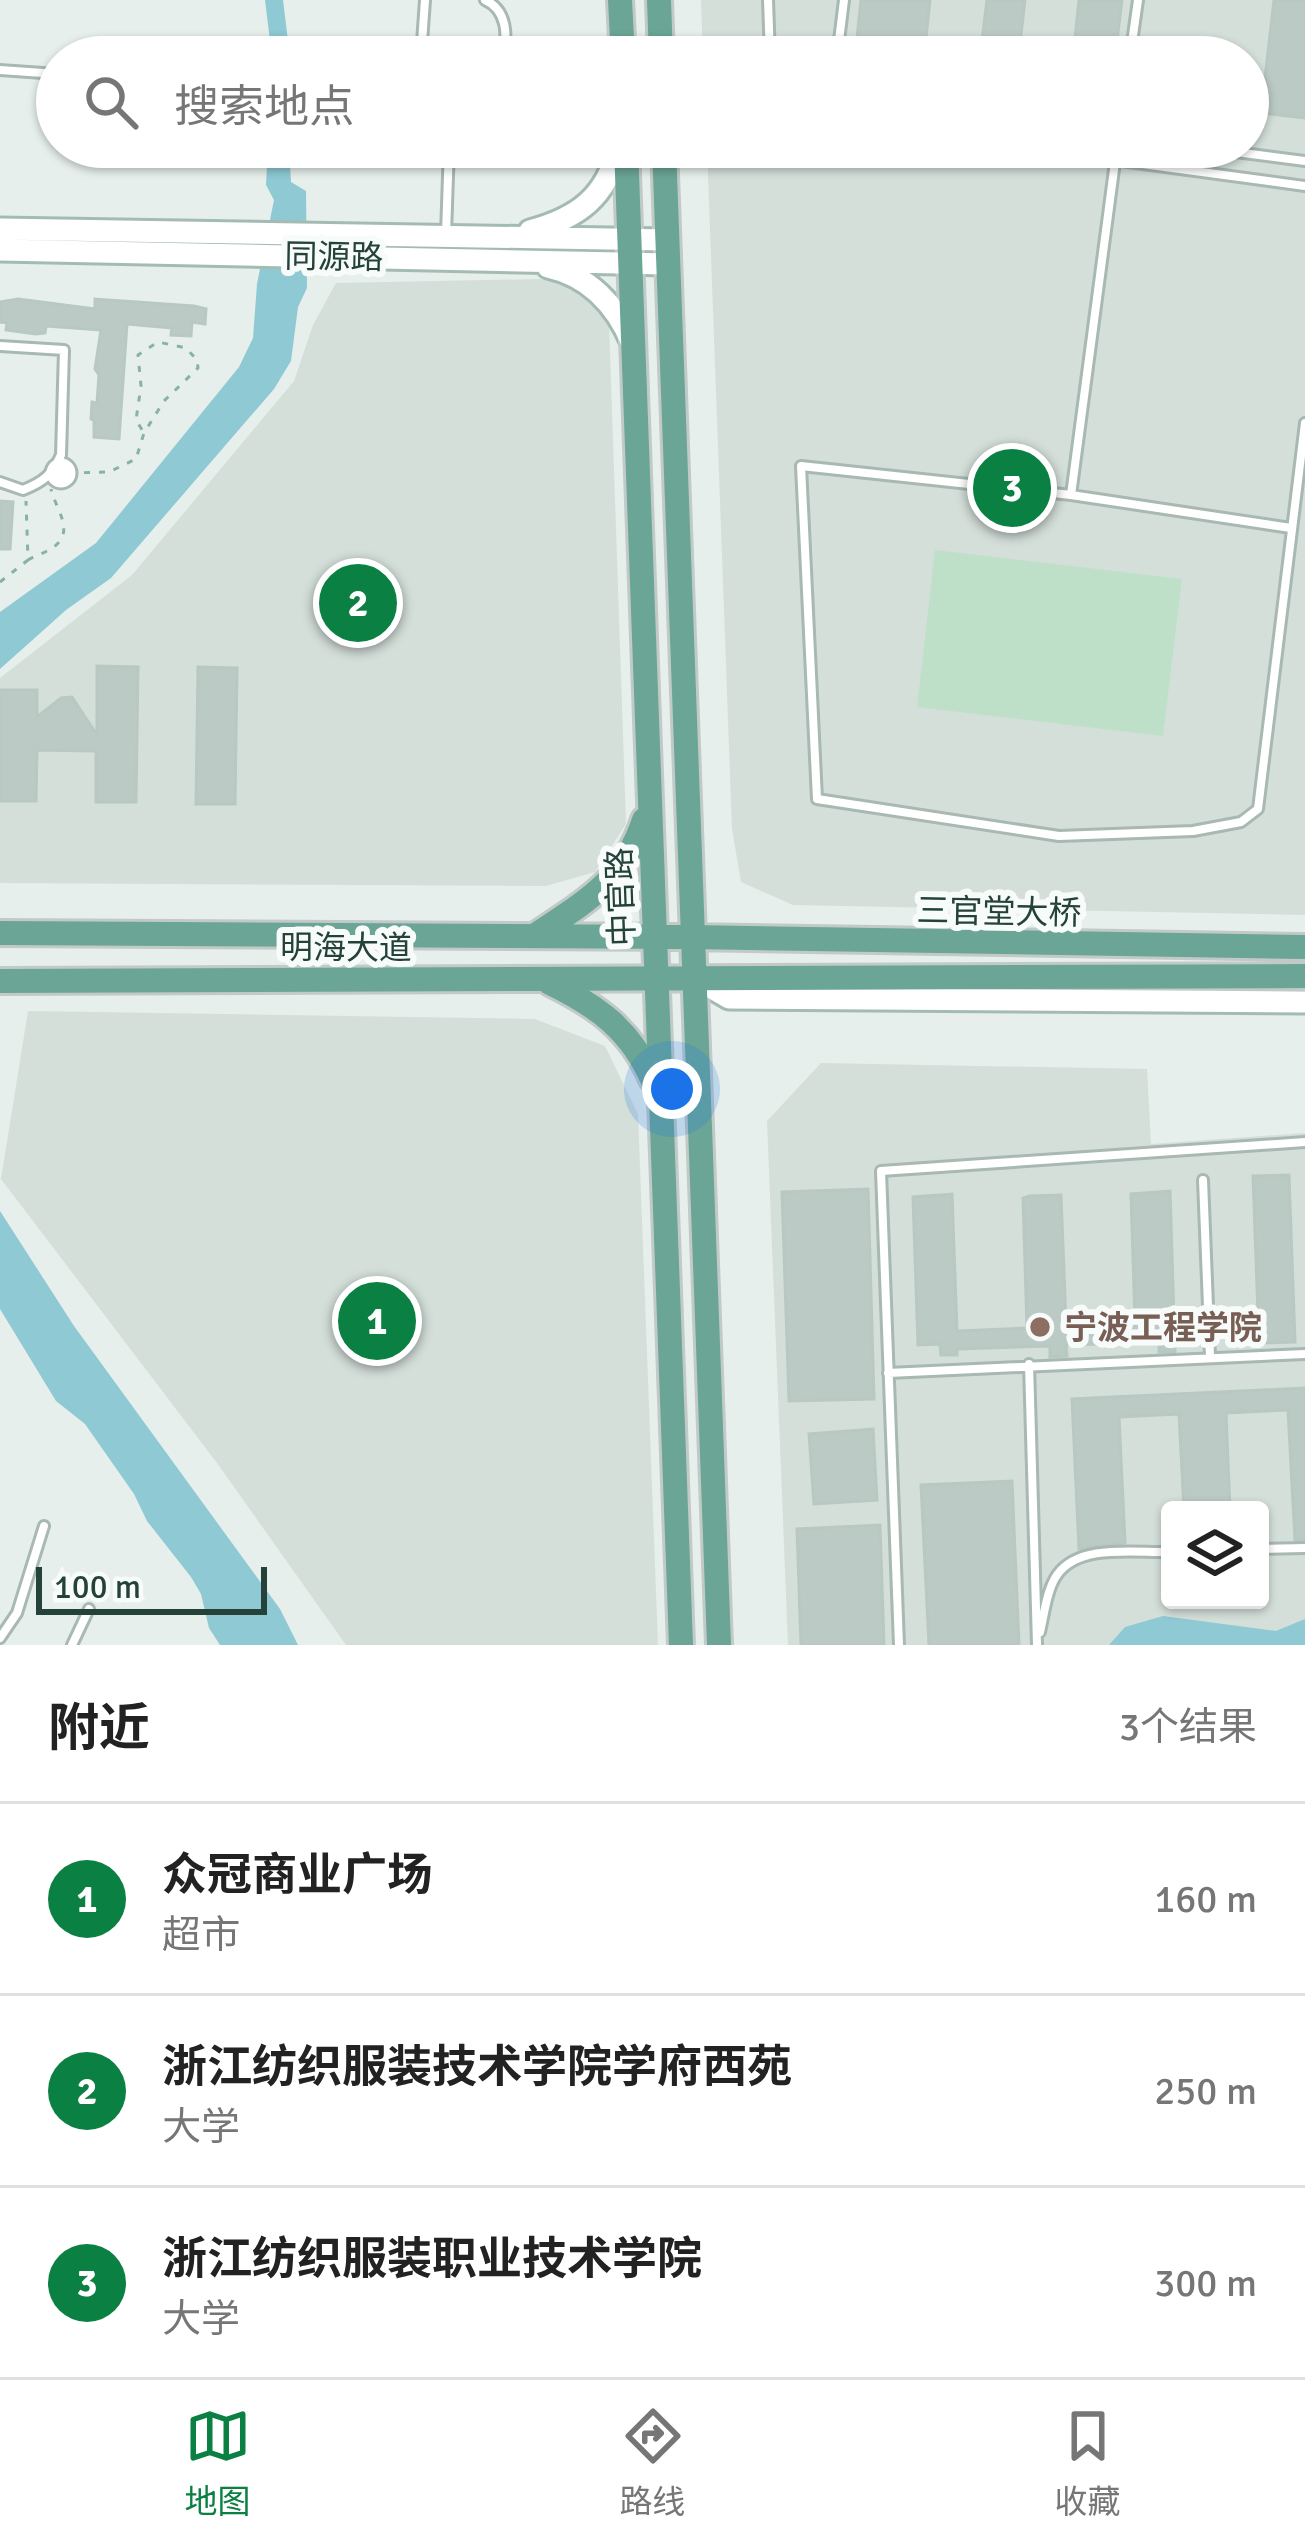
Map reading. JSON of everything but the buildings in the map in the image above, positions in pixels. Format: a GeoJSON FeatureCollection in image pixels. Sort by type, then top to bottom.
{"type":"FeatureCollection","features":[{"type":"Feature","properties":{"kind":"main road"},"geometry":{"type":"LineString","coordinates":[[620,0],[621,36]]}},
{"type":"Feature","properties":{"kind":"main road"},"geometry":{"type":"LineString","coordinates":[[659,0],[660,36]]}},
{"type":"Feature","properties":{"kind":"main road","name":"中官路"},"geometry":{"type":"LineString","coordinates":[[624,168],[631,250],[681,1645]]}},
{"type":"Feature","properties":{"kind":"main road"},"geometry":{"type":"LineString","coordinates":[[665,168],[719,1645]]}},
{"type":"Feature","properties":{"kind":"main road"},"geometry":{"type":"LineString","coordinates":[[534,936],[609,882],[634,851],[650,800]]}},
{"type":"Feature","properties":{"kind":"main road","name":"明海大道"},"geometry":{"type":"LineString","coordinates":[[0,933],[691,938]]}},
{"type":"Feature","properties":{"kind":"main road","name":"三官堂大桥"},"geometry":{"type":"LineString","coordinates":[[691,938],[1305,947]]}},
{"type":"Feature","properties":{"kind":"main road","name":"三官堂大桥"},"geometry":{"type":"LineString","coordinates":[[692,977],[1305,976]]}},
{"type":"Feature","properties":{"kind":"main road","name":"明海大道"},"geometry":{"type":"LineString","coordinates":[[0,981],[692,977]]}},
{"type":"Feature","properties":{"kind":"main road"},"geometry":{"type":"LineString","coordinates":[[542,979],[591,1003],[622,1028],[640,1051],[659,1095]]}},
{"type":"Feature","properties":{"kind":"street"},"geometry":{"type":"LineString","coordinates":[[512,248],[577,214],[613,168]]}},
{"type":"Feature","properties":{"kind":"street","name":"同源路"},"geometry":{"type":"LineString","coordinates":[[0,230],[446,236],[512,248]]}},
{"type":"Feature","properties":{"kind":"street"},"geometry":{"type":"LineString","coordinates":[[512,248],[591,286],[613,306],[634,347]]}},
{"type":"Feature","properties":{"kind":"street","name":"同源路"},"geometry":{"type":"LineString","coordinates":[[0,250],[668,252]]}},
{"type":"Feature","properties":{"kind":"street"},"geometry":{"type":"LineString","coordinates":[[692,977],[729,998],[1305,1002]]}},
{"type":"Feature","properties":{"kind":"lane"},"geometry":{"type":"LineString","coordinates":[[422,36],[424,0]]}},
{"type":"Feature","properties":{"kind":"lane"},"geometry":{"type":"LineString","coordinates":[[485,0],[495,4],[506,36]]}},
{"type":"Feature","properties":{"kind":"lane"},"geometry":{"type":"LineString","coordinates":[[768,0],[769,36]]}},
{"type":"Feature","properties":{"kind":"lane"},"geometry":{"type":"LineString","coordinates":[[840,36],[844,0]]}},
{"type":"Feature","properties":{"kind":"lane"},"geometry":{"type":"LineString","coordinates":[[1133,36],[1138,0]]}},
{"type":"Feature","properties":{"kind":"lane"},"geometry":{"type":"LineString","coordinates":[[0,70],[36,73]]}},
{"type":"Feature","properties":{"kind":"lane"},"geometry":{"type":"LineString","coordinates":[[1269,156],[1305,160]]}},
{"type":"Feature","properties":{"kind":"lane"},"geometry":{"type":"LineString","coordinates":[[446,236],[448,168]]}},
{"type":"Feature","properties":{"kind":"lane"},"geometry":{"type":"LineString","coordinates":[[1071,495],[1115,168]]}},
{"type":"Feature","properties":{"kind":"lane"},"geometry":{"type":"LineString","coordinates":[[1169,168],[1305,186]]}},
{"type":"Feature","properties":{"kind":"lane"},"geometry":{"type":"LineString","coordinates":[[0,346],[64,350],[60,474],[26,490],[0,482]]}},
{"type":"Feature","properties":{"kind":"lane"},"geometry":{"type":"LineString","coordinates":[[1291,528],[1071,495],[801,466],[817,799],[1059,836],[1193,831],[1241,822],[1258,808],[1305,424]]}},
{"type":"Feature","properties":{"kind":"lane"},"geometry":{"type":"LineString","coordinates":[[899,1645],[881,1171],[1305,1142]]}},
{"type":"Feature","properties":{"kind":"lane"},"geometry":{"type":"LineString","coordinates":[[1203,1180],[1210,1357]]}},
{"type":"Feature","properties":{"kind":"lane"},"geometry":{"type":"LineString","coordinates":[[888,1373],[1305,1354]]}},
{"type":"Feature","properties":{"kind":"lane"},"geometry":{"type":"LineString","coordinates":[[1029,1364],[1036,1645]]}},
{"type":"Feature","properties":{"kind":"lane"},"geometry":{"type":"LineString","coordinates":[[0,1638],[17,1613],[44,1526]]}},
{"type":"Feature","properties":{"kind":"lane"},"geometry":{"type":"LineString","coordinates":[[1269,1550],[1305,1548]]}},
{"type":"Feature","properties":{"kind":"lane"},"geometry":{"type":"LineString","coordinates":[[1036,1645],[1054,1578],[1069,1563],[1089,1555],[1161,1552]]}},
{"type":"Feature","properties":{"kind":"lane"},"geometry":{"type":"LineString","coordinates":[[72,1645],[89,1610]]}},
{"type":"Feature","properties":{"kind":"path"},"geometry":{"type":"LineString","coordinates":[[0,582],[56,545],[63,534],[64,521],[51,495],[60,474],[90,475],[122,468],[136,459],[144,433],[164,401],[198,368],[186,348],[158,342],[138,355],[141,386],[136,420],[144,433]]}},
{"type":"Feature","properties":{"kind":"path"},"geometry":{"type":"LineString","coordinates":[[26,490],[28,560]]}},
{"type":"Feature","properties":{"kind":"shaded area"},"geometry":{"type":"Polygon","coordinates":[[[701,0],[1305,0],[1305,915],[793,905],[741,882],[732,829],[708,168],[1269,168],[1269,36],[702,36],[701,0]]]}},
{"type":"Feature","properties":{"kind":"shaded area"},"geometry":{"type":"Polygon","coordinates":[[[541,279],[576,287],[609,322],[626,824],[595,872],[546,886],[0,883],[0,678],[132,575],[294,381],[313,325],[336,283],[541,279]]]}},
{"type":"Feature","properties":{"kind":"shaded area"},"geometry":{"type":"Polygon","coordinates":[[[28,1011],[535,1019],[605,1046],[638,1114],[658,1645],[346,1645],[217,1463],[1,1179],[28,1011]]]}},
{"type":"Feature","properties":{"kind":"shaded area","name":"宁波工程学院"},"geometry":{"type":"Polygon","coordinates":[[[821,1063],[1147,1069],[1151,1144],[1305,1133],[1305,1645],[788,1645],[767,1121],[821,1063]]]}},
{"type":"Feature","properties":{"kind":"green space"},"geometry":{"type":"Polygon","coordinates":[[[935,550],[1182,579],[1163,736],[917,707],[935,550]]]}},
{"type":"Feature","properties":{"kind":"water"},"geometry":{"type":"Polygon","coordinates":[[[265,0],[283,0],[287,36],[269,36],[265,0]]]}},
{"type":"Feature","properties":{"kind":"water"},"geometry":{"type":"Polygon","coordinates":[[[267,168],[290,168],[291,182],[306,191],[307,288],[298,307],[291,361],[274,389],[111,578],[66,610],[0,669],[0,612],[96,543],[239,367],[253,338],[257,284],[274,200],[266,185],[267,168]]]}},
{"type":"Feature","properties":{"kind":"water"},"geometry":{"type":"Polygon","coordinates":[[[0,1211],[74,1326],[280,1609],[298,1645],[220,1645],[191,1577],[147,1521],[85,1424],[56,1401],[0,1309],[0,1211]]]}},
{"type":"Feature","properties":{"kind":"water"},"geometry":{"type":"Polygon","coordinates":[[[1163,1616],[1276,1631],[1305,1619],[1305,1645],[1109,1645],[1125,1627],[1163,1616]]]}},
{"type":"Feature","properties":{"kind":"place","name":"浙江纺织服装职业技术学院"},"geometry":{"type":"Point","coordinates":[1012,488]}},
{"type":"Feature","properties":{"kind":"place","name":"浙江纺织服装技术学院学府西苑"},"geometry":{"type":"Point","coordinates":[358,603]}},
{"type":"Feature","properties":{"kind":"place","name":"众冠商业广场"},"geometry":{"type":"Point","coordinates":[377,1321]}},
{"type":"Feature","properties":{"kind":"place","name":"宁波工程学院"},"geometry":{"type":"Point","coordinates":[1040,1327]}}]}
